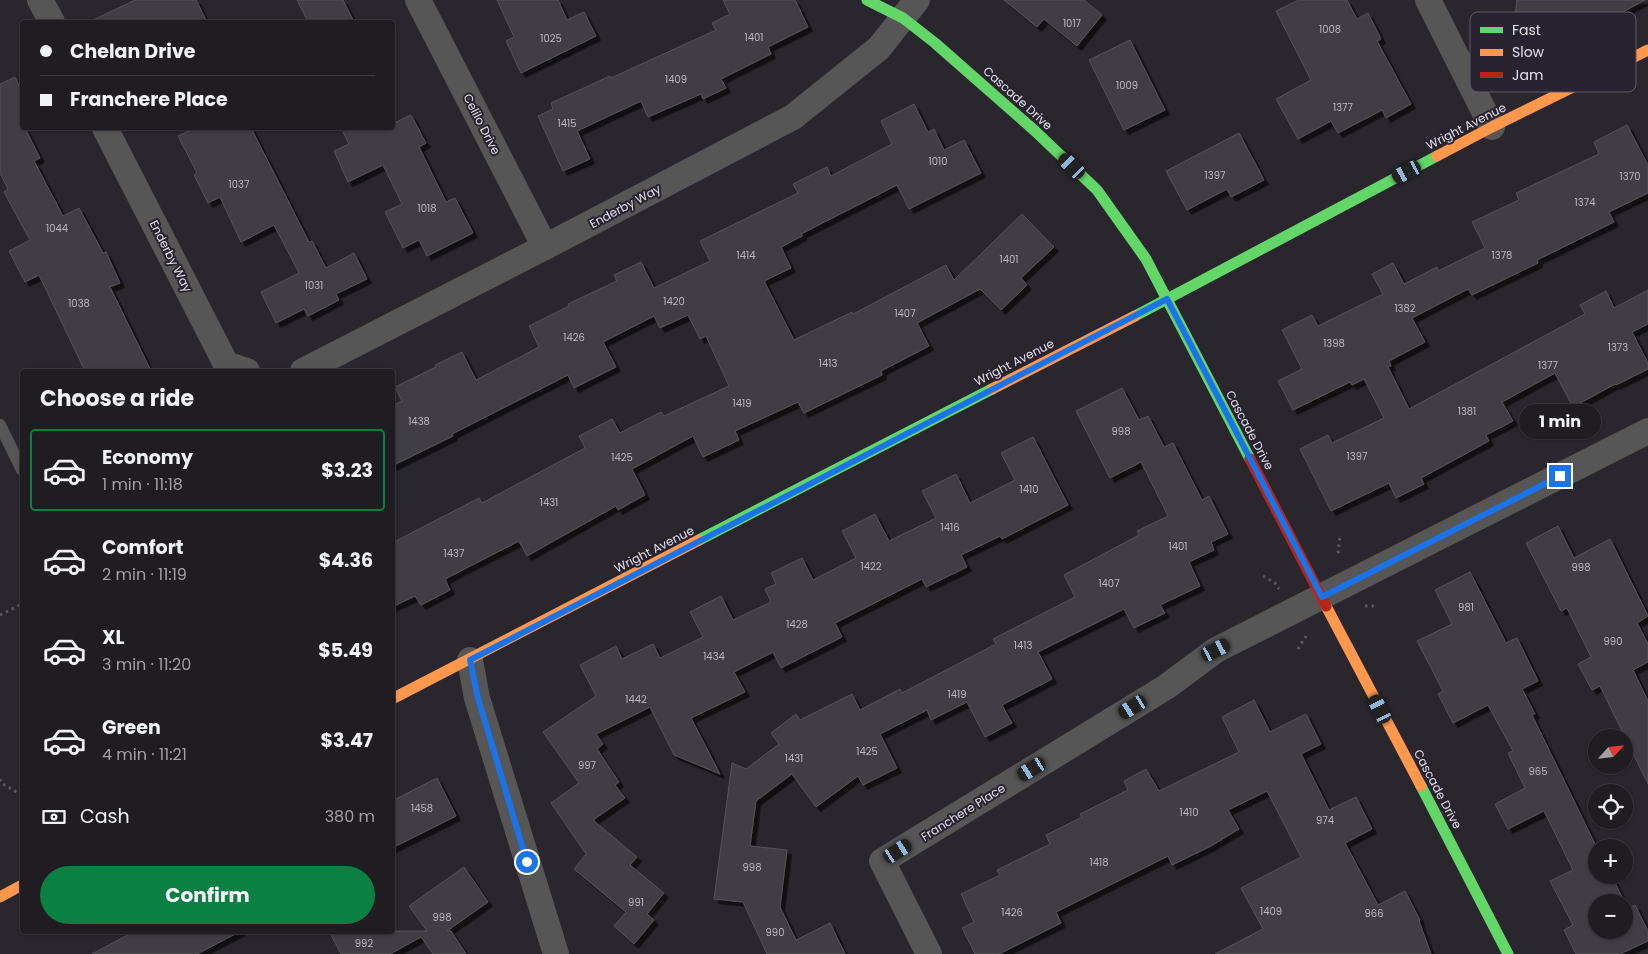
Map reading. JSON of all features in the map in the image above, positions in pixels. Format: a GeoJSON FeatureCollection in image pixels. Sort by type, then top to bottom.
{"type":"FeatureCollection","features":[{"type":"Feature","properties":{"kind":"street"},"geometry":{"type":"LineString","coordinates":[[40,0],[51,20]]}},
{"type":"Feature","properties":{"kind":"street","name":"Celilo Drive"},"geometry":{"type":"LineString","coordinates":[[418,0],[545,248]]}},
{"type":"Feature","properties":{"kind":"street","name":"Cascade Drive"},"geometry":{"type":"LineString","coordinates":[[867,0],[910,9],[935,43],[1035,130],[1097,190],[1146,259],[1508,954]]}},
{"type":"Feature","properties":{"kind":"street"},"geometry":{"type":"LineString","coordinates":[[1428,0],[1470,83]]}},
{"type":"Feature","properties":{"kind":"street","name":"Enderby Way"},"geometry":{"type":"LineString","coordinates":[[307,369],[545,248],[793,117],[878,48],[910,9]]}},
{"type":"Feature","properties":{"kind":"street","name":"Wright Avenue"},"geometry":{"type":"LineString","coordinates":[[1636,56],[1648,50]]}},
{"type":"Feature","properties":{"kind":"street"},"geometry":{"type":"LineString","coordinates":[[1474,92],[1492,127]]}},
{"type":"Feature","properties":{"kind":"street","name":"Wright Avenue"},"geometry":{"type":"LineString","coordinates":[[395,698],[1167,299],[1492,127],[1563,92]]}},
{"type":"Feature","properties":{"kind":"street","name":"Enderby Way"},"geometry":{"type":"LineString","coordinates":[[106,130],[226,364],[242,369]]}},
{"type":"Feature","properties":{"kind":"street","name":"Franchere Place"},"geometry":{"type":"LineString","coordinates":[[929,954],[882,861],[1166,687],[1216,650],[1647,437]]}},
{"type":"Feature","properties":{"kind":"street"},"geometry":{"type":"LineString","coordinates":[[470,660],[480,707],[556,954]]}},
{"type":"Feature","properties":{"kind":"street"},"geometry":{"type":"LineString","coordinates":[[0,897],[20,887]]}},
{"type":"Feature","properties":{"kind":"lane"},"geometry":{"type":"LineString","coordinates":[[0,425],[20,466]]}},
{"type":"Feature","properties":{"kind":"path"},"geometry":{"type":"LineString","coordinates":[[0,615],[20,605]]}},
{"type":"Feature","properties":{"kind":"path"},"geometry":{"type":"LineString","coordinates":[[0,779],[1,783],[20,793]]}},
{"type":"Feature","properties":{"kind":"building"},"geometry":{"type":"Polygon","coordinates":[[[135,0],[196,0],[206,20],[93,20],[135,0]]]}},
{"type":"Feature","properties":{"kind":"building"},"geometry":{"type":"Polygon","coordinates":[[[297,0],[343,0],[353,20],[307,20],[297,0]]]}},
{"type":"Feature","properties":{"kind":"building"},"geometry":{"type":"Polygon","coordinates":[[[497,0],[558,0],[567,20],[584,12],[596,36],[521,73],[506,41],[514,37],[497,0]]]}},
{"type":"Feature","properties":{"kind":"building"},"geometry":{"type":"Polygon","coordinates":[[[723,0],[795,0],[808,27],[768,47],[771,54],[721,79],[726,88],[703,99],[701,94],[648,117],[641,101],[577,131],[590,159],[563,171],[538,116],[553,109],[551,103],[716,30],[712,23],[730,14],[723,0]]]}},
{"type":"Feature","properties":{"kind":"building"},"geometry":{"type":"Polygon","coordinates":[[[1004,0],[1084,0],[1102,15],[1077,46],[1044,19],[1037,27],[1004,0]]]}},
{"type":"Feature","properties":{"kind":"building"},"geometry":{"type":"Polygon","coordinates":[[[1299,0],[1347,0],[1357,19],[1368,13],[1381,39],[1377,41],[1411,104],[1386,118],[1382,110],[1338,133],[1331,121],[1298,139],[1276,99],[1311,80],[1276,11],[1299,0]]]}},
{"type":"Feature","properties":{"kind":"building"},"geometry":{"type":"Polygon","coordinates":[[[1517,0],[1645,0],[1623,12],[1515,12],[1517,0]]]}},
{"type":"Feature","properties":{"kind":"building"},"geometry":{"type":"Polygon","coordinates":[[[1130,40],[1165,110],[1124,130],[1089,60],[1130,40]]]}},
{"type":"Feature","properties":{"kind":"building"},"geometry":{"type":"Polygon","coordinates":[[[15,77],[20,88],[20,130],[26,130],[40,158],[34,161],[63,216],[79,208],[103,253],[106,252],[120,283],[110,287],[150,369],[84,369],[39,275],[25,282],[9,251],[30,240],[4,192],[8,189],[0,173],[0,84],[15,77]]]}},
{"type":"Feature","properties":{"kind":"building"},"geometry":{"type":"Polygon","coordinates":[[[914,104],[928,132],[934,129],[944,150],[964,140],[981,173],[909,209],[897,185],[801,234],[802,236],[781,247],[791,268],[764,281],[794,340],[852,312],[853,314],[946,265],[954,280],[1022,214],[1054,247],[1021,278],[1027,285],[1001,310],[980,289],[917,323],[929,346],[881,371],[882,375],[804,413],[798,402],[735,431],[739,440],[703,457],[693,436],[632,469],[645,495],[618,510],[616,506],[527,556],[519,541],[445,579],[450,590],[421,605],[415,596],[395,606],[395,541],[479,498],[482,503],[585,448],[579,436],[612,419],[620,433],[661,412],[664,416],[729,386],[706,336],[700,339],[688,315],[660,328],[654,316],[603,342],[616,367],[574,388],[568,375],[395,465],[395,404],[402,401],[395,387],[462,352],[476,380],[539,347],[529,326],[569,306],[568,304],[617,281],[614,275],[641,262],[654,288],[710,261],[700,241],[798,193],[793,184],[827,167],[831,176],[892,144],[881,121],[914,104]]]}},
{"type":"Feature","properties":{"kind":"building"},"geometry":{"type":"Polygon","coordinates":[[[411,115],[426,143],[419,147],[446,202],[455,198],[473,233],[427,256],[419,240],[403,248],[385,212],[402,204],[383,165],[348,182],[334,151],[349,144],[342,130],[395,130],[395,123],[411,115]]]}},
{"type":"Feature","properties":{"kind":"building"},"geometry":{"type":"Polygon","coordinates":[[[1627,125],[1648,165],[1648,193],[1609,212],[1614,222],[1537,260],[1538,263],[1472,295],[1468,289],[1412,318],[1425,342],[1389,361],[1391,366],[1388,367],[1409,409],[1585,314],[1580,305],[1606,291],[1614,308],[1648,290],[1648,324],[1632,332],[1648,363],[1648,369],[1615,384],[1573,407],[1555,373],[1502,402],[1513,421],[1486,435],[1489,441],[1421,478],[1424,484],[1396,498],[1389,483],[1331,511],[1300,449],[1328,435],[1332,443],[1384,418],[1364,379],[1352,385],[1350,382],[1293,410],[1278,381],[1302,369],[1282,330],[1312,315],[1318,326],[1383,294],[1372,274],[1393,263],[1404,284],[1437,267],[1438,271],[1485,248],[1472,222],[1519,200],[1516,193],[1599,154],[1594,142],[1627,125]]]}},
{"type":"Feature","properties":{"kind":"building"},"geometry":{"type":"Polygon","coordinates":[[[191,130],[252,130],[309,242],[312,241],[326,268],[354,253],[367,279],[336,294],[339,300],[308,316],[304,309],[276,323],[261,292],[299,273],[274,225],[241,242],[220,197],[208,203],[194,175],[197,173],[178,136],[191,130]]]}},
{"type":"Feature","properties":{"kind":"building"},"geometry":{"type":"Polygon","coordinates":[[[1239,133],[1264,180],[1231,197],[1227,189],[1187,210],[1166,171],[1239,133]]]}},
{"type":"Feature","properties":{"kind":"building"},"geometry":{"type":"Polygon","coordinates":[[[1122,388],[1139,420],[1148,416],[1164,447],[1173,443],[1202,500],[1209,496],[1228,534],[1211,542],[1214,550],[1189,562],[1200,586],[1160,605],[1165,613],[1134,628],[1124,609],[1038,652],[1052,679],[1002,705],[1012,723],[985,737],[967,702],[931,720],[927,710],[880,734],[897,768],[863,785],[858,776],[816,807],[792,774],[756,801],[750,846],[787,850],[780,907],[796,940],[830,923],[845,954],[767,954],[743,902],[714,899],[732,763],[746,769],[779,744],[771,733],[796,714],[800,720],[852,694],[860,710],[900,689],[902,693],[996,644],[993,639],[1075,597],[1064,575],[1139,535],[1137,531],[1168,516],[1141,462],[1110,478],[1076,411],[1122,388]]]}},
{"type":"Feature","properties":{"kind":"building"},"geometry":{"type":"Polygon","coordinates":[[[1033,437],[1068,505],[1002,539],[1000,536],[961,555],[967,567],[926,587],[922,579],[835,623],[842,637],[781,668],[773,652],[734,672],[745,692],[691,718],[720,774],[674,755],[650,707],[596,734],[603,744],[597,749],[619,782],[615,785],[625,798],[593,820],[637,857],[630,865],[664,893],[647,914],[654,920],[634,944],[614,926],[626,912],[574,869],[586,854],[551,803],[579,783],[543,732],[596,696],[580,665],[616,646],[622,659],[653,644],[660,658],[703,637],[690,612],[721,596],[733,620],[771,602],[765,589],[776,584],[771,573],[802,558],[813,580],[856,558],[842,531],[875,514],[889,541],[936,518],[922,491],[956,474],[970,503],[1015,480],[1001,453],[1033,437]]]}},
{"type":"Feature","properties":{"kind":"building"},"geometry":{"type":"Polygon","coordinates":[[[1558,526],[1574,558],[1610,539],[1648,616],[1637,623],[1648,644],[1648,662],[1633,670],[1648,701],[1648,784],[1633,753],[1633,729],[1621,729],[1600,686],[1592,690],[1578,664],[1591,657],[1567,608],[1561,611],[1526,543],[1558,526]]]}},
{"type":"Feature","properties":{"kind":"building"},"geometry":{"type":"Polygon","coordinates":[[[1470,572],[1506,643],[1517,638],[1538,681],[1522,689],[1535,714],[1532,715],[1593,839],[1588,839],[1588,884],[1616,884],[1620,894],[1588,894],[1588,939],[1633,939],[1633,906],[1635,905],[1648,931],[1648,941],[1620,954],[1576,954],[1564,930],[1573,925],[1550,881],[1573,870],[1544,811],[1508,829],[1495,804],[1525,788],[1508,753],[1513,751],[1488,705],[1453,723],[1438,694],[1443,691],[1417,641],[1452,624],[1435,590],[1470,572]]]}},
{"type":"Feature","properties":{"kind":"building"},"geometry":{"type":"Polygon","coordinates":[[[1254,700],[1270,732],[1306,714],[1321,744],[1301,754],[1329,810],[1356,797],[1372,829],[1345,843],[1378,905],[1405,891],[1420,920],[1431,954],[1215,954],[1263,929],[1241,888],[1301,857],[1267,791],[1228,810],[1239,829],[1211,846],[1172,865],[1168,856],[1056,912],[1061,923],[999,954],[975,954],[962,928],[974,922],[961,894],[1000,875],[997,870],[1050,844],[1046,835],[1082,817],[1080,814],[1128,790],[1124,781],[1146,769],[1159,791],[1239,752],[1222,717],[1254,700]]]}},
{"type":"Feature","properties":{"kind":"building"},"geometry":{"type":"Polygon","coordinates":[[[437,778],[456,816],[395,846],[395,799],[437,778]]]}},
{"type":"Feature","properties":{"kind":"building"},"geometry":{"type":"Polygon","coordinates":[[[464,867],[488,902],[447,931],[451,931],[466,954],[433,954],[421,937],[390,954],[341,954],[331,934],[395,934],[395,931],[427,931],[409,906],[464,867]]]}},
{"type":"Feature","properties":{"kind":"building"},"geometry":{"type":"Polygon","coordinates":[[[129,934],[235,934],[197,954],[92,954],[129,934]]]}},
{"type":"Feature","properties":{"kind":"traffic: fast"},"geometry":{"type":"LineString","coordinates":[[867,0],[903,18],[935,43],[1035,131],[1097,190],[1146,259],[1250,459]]}},
{"type":"Feature","properties":{"kind":"traffic: fast"},"geometry":{"type":"LineString","coordinates":[[1135,316],[1437,156]]}},
{"type":"Feature","properties":{"kind":"traffic: fast"},"geometry":{"type":"LineString","coordinates":[[699,540],[992,389]]}},
{"type":"Feature","properties":{"kind":"traffic: fast"},"geometry":{"type":"LineString","coordinates":[[1421,786],[1508,954]]}},
{"type":"Feature","properties":{"kind":"traffic: slow"},"geometry":{"type":"LineString","coordinates":[[1636,56],[1648,50]]}},
{"type":"Feature","properties":{"kind":"traffic: slow"},"geometry":{"type":"LineString","coordinates":[[1437,156],[1563,92]]}},
{"type":"Feature","properties":{"kind":"traffic: slow"},"geometry":{"type":"LineString","coordinates":[[992,389],[1135,316]]}},
{"type":"Feature","properties":{"kind":"traffic: slow"},"geometry":{"type":"LineString","coordinates":[[395,697],[699,540]]}},
{"type":"Feature","properties":{"kind":"traffic: slow"},"geometry":{"type":"LineString","coordinates":[[1326,606],[1421,786]]}},
{"type":"Feature","properties":{"kind":"traffic: slow"},"geometry":{"type":"LineString","coordinates":[[0,897],[20,886]]}},
{"type":"Feature","properties":{"kind":"traffic: jam"},"geometry":{"type":"LineString","coordinates":[[1250,459],[1326,606]]}},
{"type":"Feature","properties":{"kind":"route"},"geometry":{"type":"LineString","coordinates":[[527,862],[478,698],[470,660],[1167,299],[1322,597],[1560,476]]}}]}
